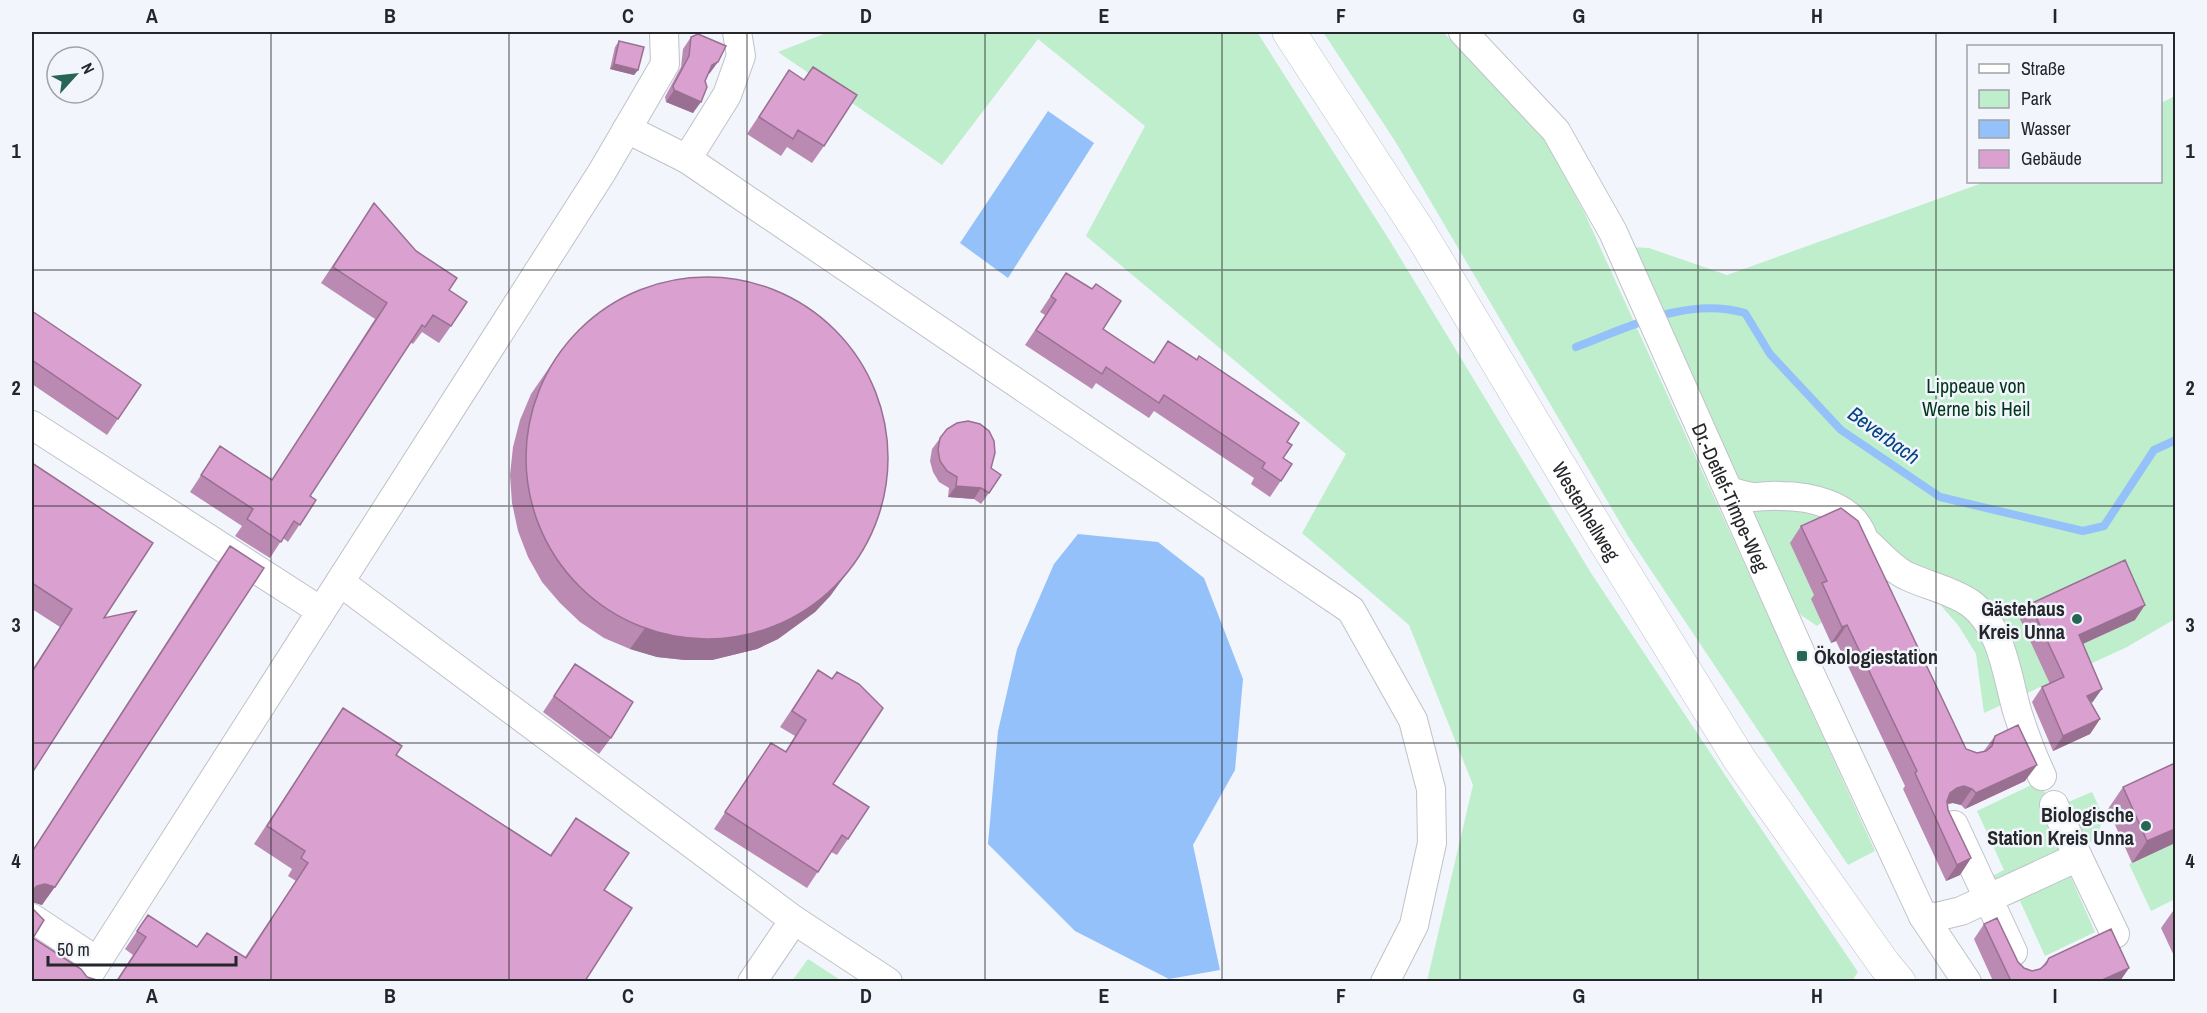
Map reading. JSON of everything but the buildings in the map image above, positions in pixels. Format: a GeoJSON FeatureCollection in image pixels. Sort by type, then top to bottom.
{"type":"FeatureCollection","features":[{"type":"Feature","properties":{"kind":"main road","name":"Westenhellweg"},"geometry":{"type":"LineString","coordinates":[[1289,32],[1422,236],[1605,542],[1740,760],[1884,964],[1899,981]]}},
{"type":"Feature","properties":{"kind":"lane"},"geometry":{"type":"LineString","coordinates":[[32,918],[90,971],[590,192],[665,64],[664,32]]}},
{"type":"Feature","properties":{"kind":"lane"},"geometry":{"type":"LineString","coordinates":[[687,159],[727,94],[741,56],[737,32]]}},
{"type":"Feature","properties":{"kind":"lane","name":"Dr.-Detlef-Timpe-Weg"},"geometry":{"type":"LineString","coordinates":[[1463,32],[1556,131],[1613,232],[1802,657],[1923,916],[1967,981]]}},
{"type":"Feature","properties":{"kind":"lane"},"geometry":{"type":"LineString","coordinates":[[627,129],[687,159],[1351,610],[1413,720],[1431,789],[1432,843],[1414,925],[1385,981]]}},
{"type":"Feature","properties":{"kind":"lane"},"geometry":{"type":"LineString","coordinates":[[32,425],[321,611]]}},
{"type":"Feature","properties":{"kind":"lane"},"geometry":{"type":"LineString","coordinates":[[1729,491],[1751,497],[1782,495],[1820,502],[1840,510],[1860,528],[1892,596]]}},
{"type":"Feature","properties":{"kind":"lane"},"geometry":{"type":"LineString","coordinates":[[1865,541],[1905,576],[1946,590],[1972,604],[1989,624],[2001,652],[2018,715],[2042,776]]}},
{"type":"Feature","properties":{"kind":"lane"},"geometry":{"type":"LineString","coordinates":[[340,582],[794,920],[888,981]]}},
{"type":"Feature","properties":{"kind":"lane"},"geometry":{"type":"LineString","coordinates":[[2054,805],[2115,934]]}},
{"type":"Feature","properties":{"kind":"lane"},"geometry":{"type":"LineString","coordinates":[[1952,819],[2022,970]]}},
{"type":"Feature","properties":{"kind":"lane"},"geometry":{"type":"LineString","coordinates":[[1923,916],[1936,917],[1961,911],[2078,857]]}},
{"type":"Feature","properties":{"kind":"lane"},"geometry":{"type":"LineString","coordinates":[[752,981],[794,920]]}},
{"type":"Feature","properties":{"kind":"green space"},"geometry":{"type":"Polygon","coordinates":[[[829,32],[1257,32],[1390,241],[1591,573],[1858,972],[1852,981],[1427,981],[1473,785],[1409,625],[1302,533],[1346,454],[1086,236],[1145,126],[1038,39],[942,165],[778,52],[829,32]]]}},
{"type":"Feature","properties":{"kind":"green space"},"geometry":{"type":"Polygon","coordinates":[[[1323,32],[1443,32],[1542,134],[1585,214],[1875,851],[1848,865],[1628,536],[1395,141],[1323,32]]]}},
{"type":"Feature","properties":{"kind":"green space","name":"Lippeaue von Werne bis Heil"},"geometry":{"type":"Polygon","coordinates":[[[2175,96],[2175,619],[2127,647],[1984,713],[1976,654],[1958,625],[1930,593],[1895,580],[1857,596],[1817,626],[1792,609],[1630,247],[1649,248],[1727,275],[1982,183],[2162,183],[2162,102],[2175,96]]]}},
{"type":"Feature","properties":{"kind":"green space"},"geometry":{"type":"Polygon","coordinates":[[[2040,781],[2062,833],[2061,849],[1990,886],[1986,879],[2004,870],[1977,811],[2040,781]]]}},
{"type":"Feature","properties":{"kind":"green space"},"geometry":{"type":"Polygon","coordinates":[[[2092,792],[2104,818],[2099,830],[2102,837],[2083,845],[2068,802],[2092,792]]]}},
{"type":"Feature","properties":{"kind":"green space"},"geometry":{"type":"Polygon","coordinates":[[[2175,843],[2175,899],[2151,911],[2129,864],[2175,843]]]}},
{"type":"Feature","properties":{"kind":"green space"},"geometry":{"type":"Polygon","coordinates":[[[2068,871],[2095,932],[2045,956],[2020,901],[2003,908],[2000,902],[2068,871]]]}},
{"type":"Feature","properties":{"kind":"green space"},"geometry":{"type":"Polygon","coordinates":[[[808,959],[842,981],[792,981],[808,959]]]}},
{"type":"Feature","properties":{"kind":"water"},"geometry":{"type":"Polygon","coordinates":[[[1048,111],[1094,143],[1008,278],[960,243],[1048,111]]]}},
{"type":"Feature","properties":{"kind":"water"},"geometry":{"type":"Polygon","coordinates":[[[1078,534],[1158,542],[1204,578],[1243,679],[1235,770],[1193,845],[1220,970],[1169,979],[1075,931],[988,844],[998,731],[1017,649],[1054,564],[1078,534]]]}},
{"type":"Feature","properties":{"kind":"waterway","name":"Beverbach"},"geometry":{"type":"LineString","coordinates":[[1576,347],[1638,323],[1680,311],[1702,308],[1745,313],[1770,354],[1841,430],[1940,497],[2083,531],[2104,526],[2154,450],[2176,440]]}},
{"type":"Feature","properties":{"kind":"place","name":"Gästehaus Kreis Unna"},"geometry":{"type":"Point","coordinates":[2077,619]}},
{"type":"Feature","properties":{"kind":"place","name":"Ökologiestation"},"geometry":{"type":"Point","coordinates":[1802,656]}},
{"type":"Feature","properties":{"kind":"place","name":"Biologische Station Kreis Unna"},"geometry":{"type":"Point","coordinates":[2146,826]}}]}
